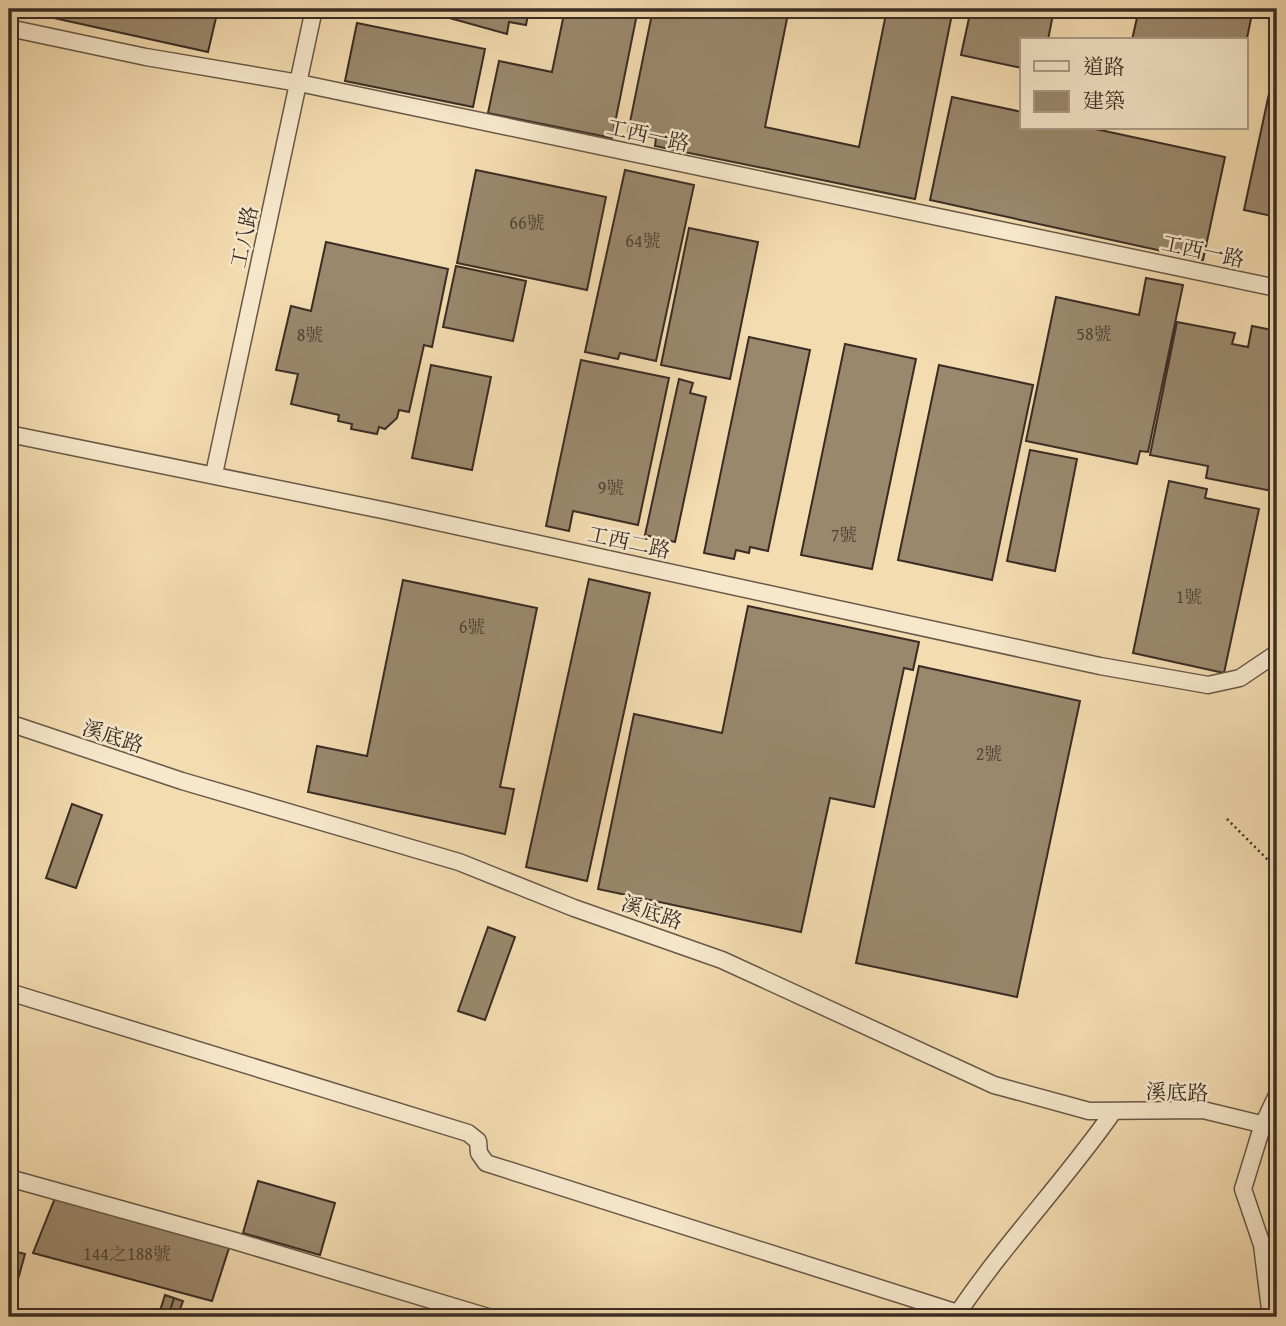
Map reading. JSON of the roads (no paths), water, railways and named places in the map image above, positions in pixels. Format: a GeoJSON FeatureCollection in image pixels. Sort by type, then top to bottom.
{"type":"FeatureCollection","features":[{"type":"Feature","properties":{"kind":"street","name":"工八路"},"geometry":{"type":"LineString","coordinates":[[214,474],[314,9]]}},
{"type":"Feature","properties":{"kind":"street","name":"工西一路"},"geometry":{"type":"LineString","coordinates":[[9,28],[146,57],[299,83],[1277,288]]}},
{"type":"Feature","properties":{"kind":"street","name":"工西二路"},"geometry":{"type":"LineString","coordinates":[[9,434],[214,474],[1100,666],[1208,685],[1240,678],[1277,653]]}},
{"type":"Feature","properties":{"kind":"street","name":"溪底路"},"geometry":{"type":"LineString","coordinates":[[9,723],[182,781],[460,862],[573,908],[722,960],[994,1085],[1089,1111],[1203,1110],[1270,1128]]}},
{"type":"Feature","properties":{"kind":"street"},"geometry":{"type":"LineString","coordinates":[[9,992],[468,1133],[478,1140],[479,1153],[486,1163],[956,1315],[984,1274],[1076,1165],[1113,1112]]}},
{"type":"Feature","properties":{"kind":"street"},"geometry":{"type":"LineString","coordinates":[[1271,1317],[1262,1245],[1244,1189],[1270,1128],[1277,1095]]}},
{"type":"Feature","properties":{"kind":"street"},"geometry":{"type":"LineString","coordinates":[[9,1178],[235,1241],[488,1317]]}}]}
